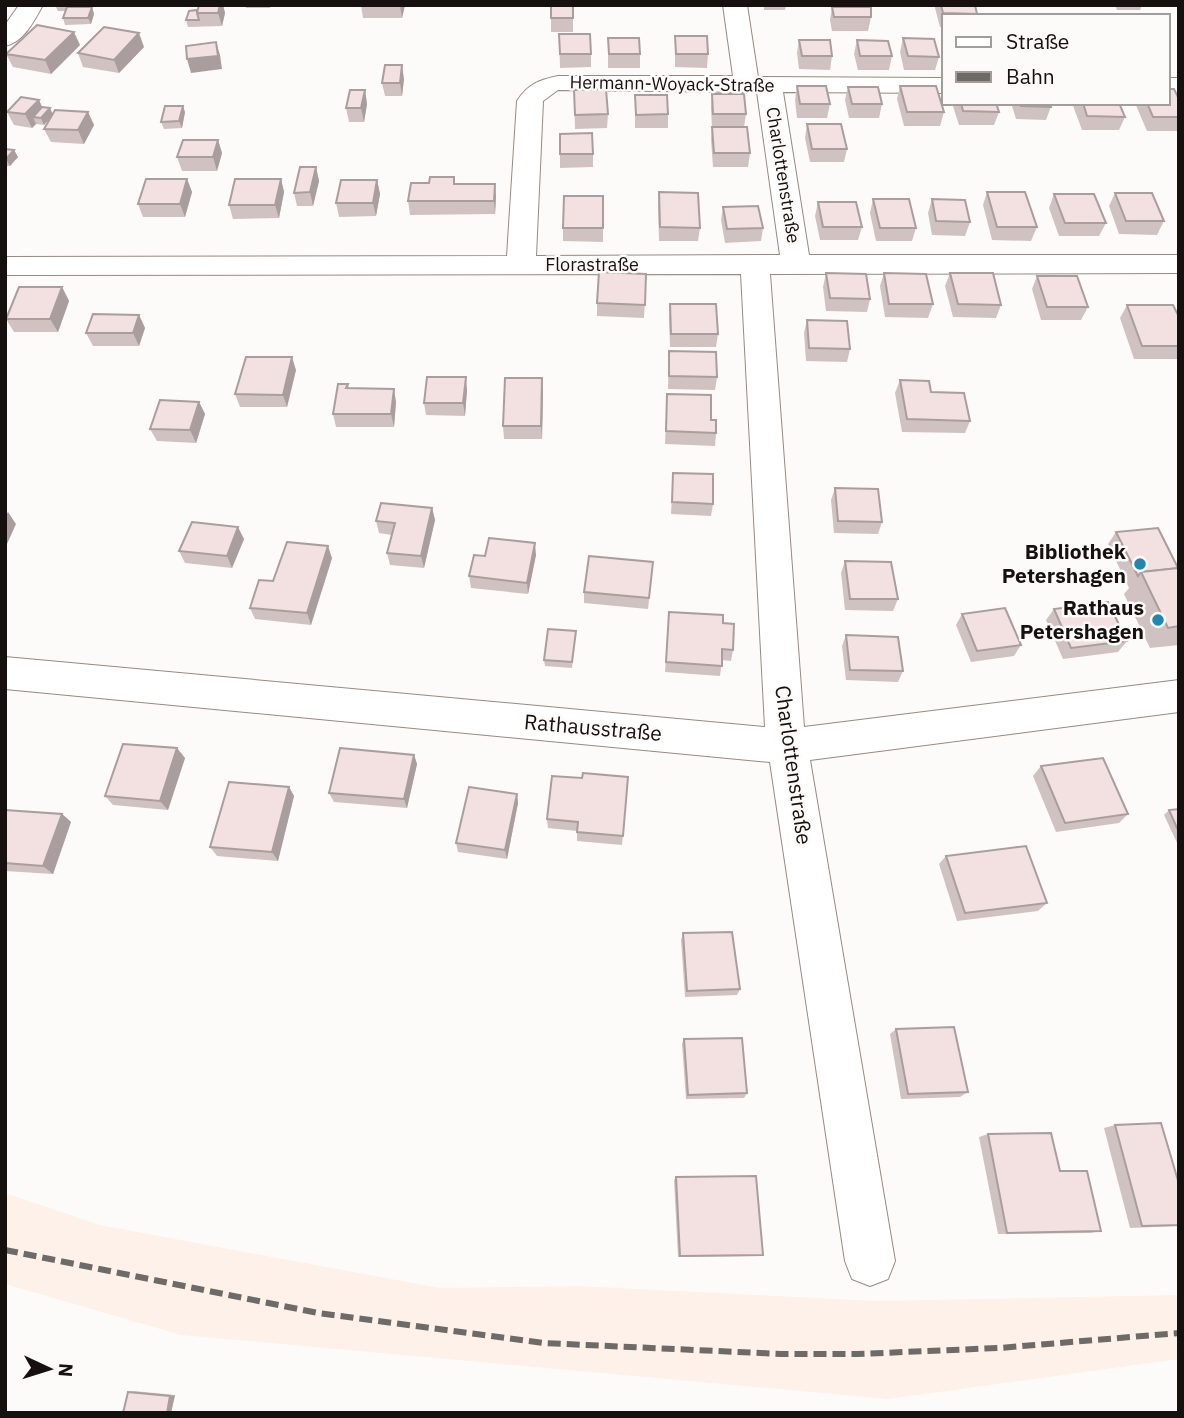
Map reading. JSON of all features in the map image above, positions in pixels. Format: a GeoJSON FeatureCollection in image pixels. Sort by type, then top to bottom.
{"type":"FeatureCollection","features":[{"type":"Feature","properties":{"kind":"street"},"geometry":{"type":"LineString","coordinates":[[5,39],[22,22],[31,5]]}},
{"type":"Feature","properties":{"kind":"street","name":"Charlottenstraße"},"geometry":{"type":"LineString","coordinates":[[736,5],[758,85],[796,265]]}},
{"type":"Feature","properties":{"kind":"street","name":"Hermann-Woyack-Straße"},"geometry":{"type":"LineString","coordinates":[[521,265],[530,101],[534,93],[558,83],[942,85]]}},
{"type":"Feature","properties":{"kind":"street","name":"Florastraße"},"geometry":{"type":"LineString","coordinates":[[5,266],[1179,264]]}},
{"type":"Feature","properties":{"kind":"street","name":"Charlottenstraße"},"geometry":{"type":"LineString","coordinates":[[755,265],[783,717],[870,1261]]}},
{"type":"Feature","properties":{"kind":"street","name":"Rathausstraße"},"geometry":{"type":"LineString","coordinates":[[5,673],[787,746],[1179,696]]}},
{"type":"Feature","properties":{"kind":"shaded area"},"geometry":{"type":"Polygon","coordinates":[[[5,1193],[100,1225],[440,1288],[578,1286],[876,1301],[1179,1295],[1179,1359],[888,1399],[181,1335],[5,1284],[5,1193]]]}},
{"type":"Feature","properties":{"kind":"building"},"geometry":{"type":"Polygon","coordinates":[[[199,5],[220,5],[218,13],[197,13],[199,5]]]}},
{"type":"Feature","properties":{"kind":"building"},"geometry":{"type":"Polygon","coordinates":[[[551,5],[573,5],[573,18],[551,18],[551,5]]]}},
{"type":"Feature","properties":{"kind":"building"},"geometry":{"type":"Polygon","coordinates":[[[941,5],[975,5],[977,14],[943,13],[941,5]]]}},
{"type":"Feature","properties":{"kind":"building"},"geometry":{"type":"Polygon","coordinates":[[[67,7],[92,7],[88,18],[63,18],[67,7]]]}},
{"type":"Feature","properties":{"kind":"building"},"geometry":{"type":"Polygon","coordinates":[[[832,7],[871,7],[871,17],[834,17],[832,7]]]}},
{"type":"Feature","properties":{"kind":"building"},"geometry":{"type":"Polygon","coordinates":[[[197,10],[199,20],[186,20],[189,11],[197,10]]]}},
{"type":"Feature","properties":{"kind":"building"},"geometry":{"type":"Polygon","coordinates":[[[37,25],[74,32],[45,60],[6,54],[37,25]]]}},
{"type":"Feature","properties":{"kind":"building"},"geometry":{"type":"Polygon","coordinates":[[[104,27],[139,33],[114,60],[78,53],[104,27]]]}},
{"type":"Feature","properties":{"kind":"building"},"geometry":{"type":"Polygon","coordinates":[[[559,34],[590,34],[591,54],[560,54],[559,34]]]}},
{"type":"Feature","properties":{"kind":"building"},"geometry":{"type":"Polygon","coordinates":[[[675,36],[707,36],[708,54],[676,54],[675,36]]]}},
{"type":"Feature","properties":{"kind":"building"},"geometry":{"type":"Polygon","coordinates":[[[608,38],[639,38],[640,54],[609,54],[608,38]]]}},
{"type":"Feature","properties":{"kind":"building"},"geometry":{"type":"Polygon","coordinates":[[[903,38],[934,39],[939,57],[908,56],[903,38]]]}},
{"type":"Feature","properties":{"kind":"building"},"geometry":{"type":"Polygon","coordinates":[[[799,40],[830,40],[832,56],[802,56],[799,40]]]}},
{"type":"Feature","properties":{"kind":"building"},"geometry":{"type":"Polygon","coordinates":[[[857,40],[888,41],[892,56],[860,56],[857,40]]]}},
{"type":"Feature","properties":{"kind":"building"},"geometry":{"type":"Polygon","coordinates":[[[216,42],[218,56],[187,59],[186,46],[216,42]]]}},
{"type":"Feature","properties":{"kind":"building"},"geometry":{"type":"Polygon","coordinates":[[[385,65],[402,65],[400,83],[382,83],[385,65]]]}},
{"type":"Feature","properties":{"kind":"building"},"geometry":{"type":"Polygon","coordinates":[[[797,86],[826,86],[830,104],[800,104],[797,86]]]}},
{"type":"Feature","properties":{"kind":"building"},"geometry":{"type":"Polygon","coordinates":[[[900,86],[936,86],[944,112],[907,112],[900,86]]]}},
{"type":"Feature","properties":{"kind":"building"},"geometry":{"type":"Polygon","coordinates":[[[848,87],[878,87],[882,104],[852,104],[848,87]]]}},
{"type":"Feature","properties":{"kind":"building"},"geometry":{"type":"Polygon","coordinates":[[[606,89],[608,114],[575,115],[574,90],[606,89]]]}},
{"type":"Feature","properties":{"kind":"building"},"geometry":{"type":"Polygon","coordinates":[[[1170,89],[1174,89],[1179,99],[1179,117],[1153,117],[1148,105],[1170,105],[1170,89]]]}},
{"type":"Feature","properties":{"kind":"building"},"geometry":{"type":"Polygon","coordinates":[[[350,90],[365,90],[361,108],[346,108],[350,90]]]}},
{"type":"Feature","properties":{"kind":"building"},"geometry":{"type":"Polygon","coordinates":[[[712,94],[744,94],[746,114],[713,114],[712,94]]]}},
{"type":"Feature","properties":{"kind":"building"},"geometry":{"type":"Polygon","coordinates":[[[635,95],[667,95],[668,114],[636,115],[635,95]]]}},
{"type":"Feature","properties":{"kind":"building"},"geometry":{"type":"Polygon","coordinates":[[[21,97],[39,100],[25,114],[7,112],[21,97]]]}},
{"type":"Feature","properties":{"kind":"building"},"geometry":{"type":"Polygon","coordinates":[[[962,105],[997,105],[999,112],[963,111],[962,105]]]}},
{"type":"Feature","properties":{"kind":"building"},"geometry":{"type":"Polygon","coordinates":[[[1050,105],[1051,107],[1021,106],[1050,105]]]}},
{"type":"Feature","properties":{"kind":"building"},"geometry":{"type":"Polygon","coordinates":[[[1084,105],[1120,105],[1125,117],[1087,116],[1084,105]]]}},
{"type":"Feature","properties":{"kind":"building"},"geometry":{"type":"Polygon","coordinates":[[[165,106],[183,106],[179,121],[161,122],[165,106]]]}},
{"type":"Feature","properties":{"kind":"building"},"geometry":{"type":"Polygon","coordinates":[[[42,107],[50,108],[41,118],[33,117],[42,107]]]}},
{"type":"Feature","properties":{"kind":"building"},"geometry":{"type":"Polygon","coordinates":[[[55,110],[88,112],[78,130],[44,129],[55,110]]]}},
{"type":"Feature","properties":{"kind":"building"},"geometry":{"type":"Polygon","coordinates":[[[807,124],[841,124],[847,149],[812,149],[807,124]]]}},
{"type":"Feature","properties":{"kind":"building"},"geometry":{"type":"Polygon","coordinates":[[[712,127],[747,127],[750,153],[714,153],[712,127]]]}},
{"type":"Feature","properties":{"kind":"building"},"geometry":{"type":"Polygon","coordinates":[[[592,133],[593,154],[560,154],[560,134],[592,133]]]}},
{"type":"Feature","properties":{"kind":"building"},"geometry":{"type":"Polygon","coordinates":[[[183,140],[218,140],[213,157],[177,157],[183,140]]]}},
{"type":"Feature","properties":{"kind":"building"},"geometry":{"type":"Polygon","coordinates":[[[5,149],[14,150],[6,159],[5,159],[5,149]]]}},
{"type":"Feature","properties":{"kind":"building"},"geometry":{"type":"Polygon","coordinates":[[[300,167],[316,167],[310,192],[294,193],[300,167]]]}},
{"type":"Feature","properties":{"kind":"building"},"geometry":{"type":"Polygon","coordinates":[[[430,177],[454,177],[454,184],[495,184],[494,201],[408,201],[411,183],[429,183],[430,177]]]}},
{"type":"Feature","properties":{"kind":"building"},"geometry":{"type":"Polygon","coordinates":[[[146,179],[187,179],[180,204],[138,204],[146,179]]]}},
{"type":"Feature","properties":{"kind":"building"},"geometry":{"type":"Polygon","coordinates":[[[235,179],[281,179],[275,205],[229,205],[235,179]]]}},
{"type":"Feature","properties":{"kind":"building"},"geometry":{"type":"Polygon","coordinates":[[[341,180],[377,180],[373,203],[336,203],[341,180]]]}},
{"type":"Feature","properties":{"kind":"building"},"geometry":{"type":"Polygon","coordinates":[[[659,192],[698,193],[700,228],[660,227],[659,192]]]}},
{"type":"Feature","properties":{"kind":"building"},"geometry":{"type":"Polygon","coordinates":[[[987,192],[1025,192],[1037,227],[997,227],[987,192]]]}},
{"type":"Feature","properties":{"kind":"building"},"geometry":{"type":"Polygon","coordinates":[[[1115,193],[1152,193],[1164,221],[1126,221],[1115,193]]]}},
{"type":"Feature","properties":{"kind":"building"},"geometry":{"type":"Polygon","coordinates":[[[1054,194],[1094,194],[1106,223],[1065,223],[1054,194]]]}},
{"type":"Feature","properties":{"kind":"building"},"geometry":{"type":"Polygon","coordinates":[[[564,196],[603,196],[603,228],[563,228],[564,196]]]}},
{"type":"Feature","properties":{"kind":"building"},"geometry":{"type":"Polygon","coordinates":[[[873,199],[909,199],[916,228],[880,228],[873,199]]]}},
{"type":"Feature","properties":{"kind":"building"},"geometry":{"type":"Polygon","coordinates":[[[932,199],[965,200],[970,222],[936,221],[932,199]]]}},
{"type":"Feature","properties":{"kind":"building"},"geometry":{"type":"Polygon","coordinates":[[[818,202],[856,202],[862,227],[823,227],[818,202]]]}},
{"type":"Feature","properties":{"kind":"building"},"geometry":{"type":"Polygon","coordinates":[[[758,206],[763,228],[727,229],[723,207],[758,206]]]}},
{"type":"Feature","properties":{"kind":"building"},"geometry":{"type":"Polygon","coordinates":[[[599,272],[646,274],[645,305],[597,303],[599,272]]]}},
{"type":"Feature","properties":{"kind":"building"},"geometry":{"type":"Polygon","coordinates":[[[826,273],[866,274],[870,299],[830,298],[826,273]]]}},
{"type":"Feature","properties":{"kind":"building"},"geometry":{"type":"Polygon","coordinates":[[[884,273],[926,274],[933,304],[889,304],[884,273]]]}},
{"type":"Feature","properties":{"kind":"building"},"geometry":{"type":"Polygon","coordinates":[[[950,273],[993,273],[1001,305],[958,304],[950,273]]]}},
{"type":"Feature","properties":{"kind":"building"},"geometry":{"type":"Polygon","coordinates":[[[1037,276],[1077,276],[1088,307],[1047,307],[1037,276]]]}},
{"type":"Feature","properties":{"kind":"building"},"geometry":{"type":"Polygon","coordinates":[[[19,287],[62,287],[50,319],[6,319],[19,287]]]}},
{"type":"Feature","properties":{"kind":"building"},"geometry":{"type":"Polygon","coordinates":[[[670,304],[716,304],[718,334],[671,334],[670,304]]]}},
{"type":"Feature","properties":{"kind":"building"},"geometry":{"type":"Polygon","coordinates":[[[1127,305],[1173,305],[1179,315],[1179,346],[1142,346],[1127,305]]]}},
{"type":"Feature","properties":{"kind":"building"},"geometry":{"type":"Polygon","coordinates":[[[93,314],[139,315],[133,333],[86,333],[93,314]]]}},
{"type":"Feature","properties":{"kind":"building"},"geometry":{"type":"Polygon","coordinates":[[[807,320],[847,321],[850,349],[809,348],[807,320]]]}},
{"type":"Feature","properties":{"kind":"building"},"geometry":{"type":"Polygon","coordinates":[[[669,351],[716,352],[717,377],[669,376],[669,351]]]}},
{"type":"Feature","properties":{"kind":"building"},"geometry":{"type":"Polygon","coordinates":[[[246,357],[292,357],[283,395],[235,394],[246,357]]]}},
{"type":"Feature","properties":{"kind":"building"},"geometry":{"type":"Polygon","coordinates":[[[427,377],[466,377],[463,403],[424,403],[427,377]]]}},
{"type":"Feature","properties":{"kind":"building"},"geometry":{"type":"Polygon","coordinates":[[[505,378],[542,378],[541,426],[503,426],[505,378]]]}},
{"type":"Feature","properties":{"kind":"building"},"geometry":{"type":"Polygon","coordinates":[[[900,380],[929,381],[931,392],[964,393],[970,421],[907,419],[900,380]]]}},
{"type":"Feature","properties":{"kind":"building"},"geometry":{"type":"Polygon","coordinates":[[[338,384],[348,384],[346,388],[394,389],[391,414],[333,414],[338,384]]]}},
{"type":"Feature","properties":{"kind":"building"},"geometry":{"type":"Polygon","coordinates":[[[667,394],[711,395],[711,420],[716,420],[716,433],[666,431],[667,394]]]}},
{"type":"Feature","properties":{"kind":"building"},"geometry":{"type":"Polygon","coordinates":[[[160,400],[199,402],[190,430],[150,429],[160,400]]]}},
{"type":"Feature","properties":{"kind":"building"},"geometry":{"type":"Polygon","coordinates":[[[673,473],[713,474],[713,504],[672,502],[673,473]]]}},
{"type":"Feature","properties":{"kind":"building"},"geometry":{"type":"Polygon","coordinates":[[[835,488],[878,489],[882,522],[838,521],[835,488]]]}},
{"type":"Feature","properties":{"kind":"building"},"geometry":{"type":"Polygon","coordinates":[[[381,503],[432,508],[421,556],[387,553],[395,523],[376,521],[381,503]]]}},
{"type":"Feature","properties":{"kind":"building"},"geometry":{"type":"Polygon","coordinates":[[[192,522],[238,527],[227,556],[179,551],[192,522]]]}},
{"type":"Feature","properties":{"kind":"building"},"geometry":{"type":"Polygon","coordinates":[[[1158,528],[1178,568],[1141,572],[1138,576],[1116,532],[1158,528]]]}},
{"type":"Feature","properties":{"kind":"building"},"geometry":{"type":"Polygon","coordinates":[[[489,538],[535,543],[527,583],[469,576],[474,555],[485,556],[489,538]]]}},
{"type":"Feature","properties":{"kind":"building"},"geometry":{"type":"Polygon","coordinates":[[[287,542],[328,546],[307,613],[250,608],[259,580],[273,581],[287,542]]]}},
{"type":"Feature","properties":{"kind":"building"},"geometry":{"type":"Polygon","coordinates":[[[589,556],[653,562],[649,598],[584,592],[589,556]]]}},
{"type":"Feature","properties":{"kind":"building"},"geometry":{"type":"Polygon","coordinates":[[[845,561],[891,562],[898,599],[850,599],[845,561]]]}},
{"type":"Feature","properties":{"kind":"building"},"geometry":{"type":"Polygon","coordinates":[[[1179,568],[1179,626],[1168,628],[1141,572],[1179,568]]]}},
{"type":"Feature","properties":{"kind":"building"},"geometry":{"type":"Polygon","coordinates":[[[1108,602],[1127,641],[1071,648],[1054,609],[1108,602]]]}},
{"type":"Feature","properties":{"kind":"building"},"geometry":{"type":"Polygon","coordinates":[[[1005,608],[1021,645],[977,651],[962,614],[1005,608]]]}},
{"type":"Feature","properties":{"kind":"building"},"geometry":{"type":"Polygon","coordinates":[[[669,612],[723,615],[723,623],[734,624],[733,650],[722,649],[722,666],[666,662],[669,612]]]}},
{"type":"Feature","properties":{"kind":"building"},"geometry":{"type":"Polygon","coordinates":[[[548,629],[576,631],[572,662],[544,660],[548,629]]]}},
{"type":"Feature","properties":{"kind":"building"},"geometry":{"type":"Polygon","coordinates":[[[846,635],[898,637],[903,671],[850,670],[846,635]]]}},
{"type":"Feature","properties":{"kind":"building"},"geometry":{"type":"Polygon","coordinates":[[[123,744],[177,748],[160,801],[105,796],[123,744]]]}},
{"type":"Feature","properties":{"kind":"building"},"geometry":{"type":"Polygon","coordinates":[[[340,748],[414,755],[404,799],[329,793],[340,748]]]}},
{"type":"Feature","properties":{"kind":"building"},"geometry":{"type":"Polygon","coordinates":[[[1103,758],[1128,814],[1065,823],[1041,766],[1103,758]]]}},
{"type":"Feature","properties":{"kind":"building"},"geometry":{"type":"Polygon","coordinates":[[[583,773],[628,777],[623,836],[577,832],[578,822],[547,819],[552,776],[582,778],[583,773]]]}},
{"type":"Feature","properties":{"kind":"building"},"geometry":{"type":"Polygon","coordinates":[[[229,782],[289,787],[272,852],[210,847],[229,782]]]}},
{"type":"Feature","properties":{"kind":"building"},"geometry":{"type":"Polygon","coordinates":[[[469,787],[517,794],[505,850],[456,843],[469,787]]]}},
{"type":"Feature","properties":{"kind":"building"},"geometry":{"type":"Polygon","coordinates":[[[1179,809],[1179,826],[1177,828],[1169,810],[1179,809]]]}},
{"type":"Feature","properties":{"kind":"building"},"geometry":{"type":"Polygon","coordinates":[[[5,810],[62,814],[43,866],[5,863],[5,810]]]}},
{"type":"Feature","properties":{"kind":"building"},"geometry":{"type":"Polygon","coordinates":[[[1026,846],[1047,903],[965,913],[946,856],[1026,846]]]}},
{"type":"Feature","properties":{"kind":"building"},"geometry":{"type":"Polygon","coordinates":[[[732,932],[740,989],[687,991],[683,933],[732,932]]]}},
{"type":"Feature","properties":{"kind":"building"},"geometry":{"type":"Polygon","coordinates":[[[954,1027],[968,1092],[908,1094],[896,1029],[954,1027]]]}},
{"type":"Feature","properties":{"kind":"building"},"geometry":{"type":"Polygon","coordinates":[[[742,1038],[747,1093],[688,1095],[684,1039],[742,1038]]]}},
{"type":"Feature","properties":{"kind":"building"},"geometry":{"type":"Polygon","coordinates":[[[1161,1123],[1179,1184],[1179,1225],[1142,1226],[1115,1125],[1161,1123]]]}},
{"type":"Feature","properties":{"kind":"building"},"geometry":{"type":"Polygon","coordinates":[[[1051,1133],[1060,1171],[1087,1171],[1101,1231],[1007,1233],[988,1134],[1051,1133]]]}},
{"type":"Feature","properties":{"kind":"building"},"geometry":{"type":"Polygon","coordinates":[[[756,1176],[763,1255],[680,1256],[676,1177],[756,1176]]]}},
{"type":"Feature","properties":{"kind":"building"},"geometry":{"type":"Polygon","coordinates":[[[128,1392],[170,1396],[167,1413],[123,1413],[128,1392]]]}},
{"type":"Feature","properties":{"kind":"railway"},"geometry":{"type":"LineString","coordinates":[[5,1250],[318,1313],[544,1343],[781,1354],[857,1354],[999,1348],[1179,1333]]}},
{"type":"Feature","properties":{"kind":"place","name":"Bibliothek Petershagen"},"geometry":{"type":"Point","coordinates":[1140,564]}},
{"type":"Feature","properties":{"kind":"place","name":"Rathaus Petershagen"},"geometry":{"type":"Point","coordinates":[1158,620]}}]}
